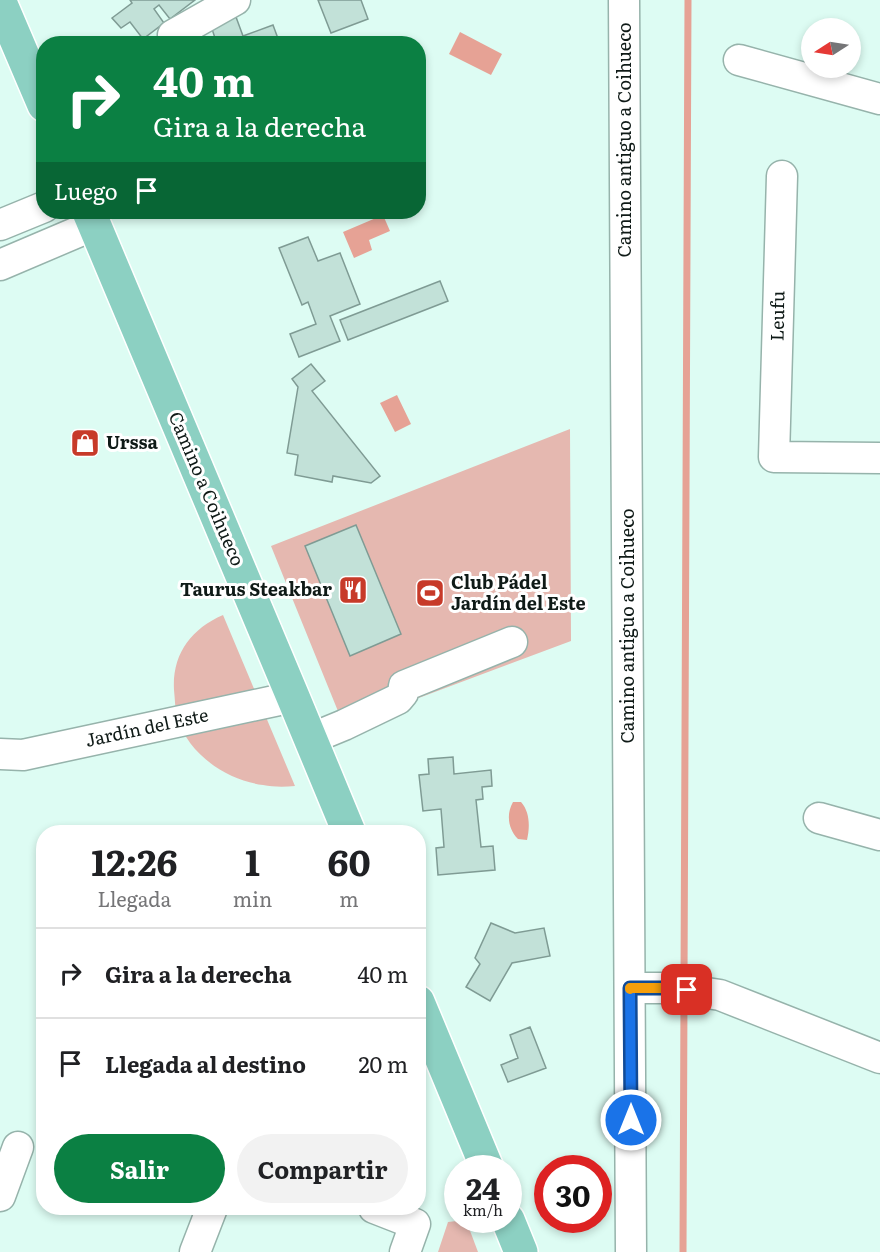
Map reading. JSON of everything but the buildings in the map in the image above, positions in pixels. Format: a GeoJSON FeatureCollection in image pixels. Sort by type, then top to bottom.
{"type":"FeatureCollection","features":[{"type":"Feature","properties":{"kind":"main road"},"geometry":{"type":"LineString","coordinates":[[0,2],[36,86]]}},
{"type":"Feature","properties":{"kind":"main road","name":"Camino a Coihueco"},"geometry":{"type":"LineString","coordinates":[[92,219],[346,825]]}},
{"type":"Feature","properties":{"kind":"main road"},"geometry":{"type":"LineString","coordinates":[[426,1021],[482,1155]]}},
{"type":"Feature","properties":{"kind":"main road"},"geometry":{"type":"LineString","coordinates":[[513,1233],[521,1252]]}},
{"type":"Feature","properties":{"kind":"street"},"geometry":{"type":"LineString","coordinates":[[0,2],[4,0]]}},
{"type":"Feature","properties":{"kind":"street"},"geometry":{"type":"LineString","coordinates":[[173,34],[235,0]]}},
{"type":"Feature","properties":{"kind":"street","name":"Camino antiguo a Coihueco"},"geometry":{"type":"LineString","coordinates":[[624,0],[632,1252]]}},
{"type":"Feature","properties":{"kind":"street"},"geometry":{"type":"LineString","coordinates":[[739,60],[880,99]]}},
{"type":"Feature","properties":{"kind":"street","name":"Leufu"},"geometry":{"type":"LineString","coordinates":[[782,176],[774,457],[880,458]]}},
{"type":"Feature","properties":{"kind":"street"},"geometry":{"type":"LineString","coordinates":[[0,225],[36,210]]}},
{"type":"Feature","properties":{"kind":"street"},"geometry":{"type":"LineString","coordinates":[[0,265],[90,219]]}},
{"type":"Feature","properties":{"kind":"street"},"geometry":{"type":"LineString","coordinates":[[310,739],[398,699],[403,693],[404,686],[512,642]]}},
{"type":"Feature","properties":{"kind":"street","name":"Jardín del Este"},"geometry":{"type":"LineString","coordinates":[[0,754],[22,754],[293,697]]}},
{"type":"Feature","properties":{"kind":"street"},"geometry":{"type":"LineString","coordinates":[[819,818],[880,835]]}},
{"type":"Feature","properties":{"kind":"street"},"geometry":{"type":"LineString","coordinates":[[630,988],[687,990],[720,995],[880,1058]]}},
{"type":"Feature","properties":{"kind":"street"},"geometry":{"type":"LineString","coordinates":[[0,1196],[18,1147]]}},
{"type":"Feature","properties":{"kind":"street"},"geometry":{"type":"LineString","coordinates":[[195,1252],[209,1215]]}},
{"type":"Feature","properties":{"kind":"street"},"geometry":{"type":"LineString","coordinates":[[392,1215],[415,1224],[405,1252]]}},
{"type":"Feature","properties":{"kind":"shaded area"},"geometry":{"type":"Polygon","coordinates":[[[460,32],[502,54],[491,75],[449,54],[460,32]]]}},
{"type":"Feature","properties":{"kind":"shaded area"},"geometry":{"type":"Polygon","coordinates":[[[374,219],[385,219],[390,231],[369,240],[372,250],[354,258],[343,232],[374,219]]]}},
{"type":"Feature","properties":{"kind":"shaded area"},"geometry":{"type":"Polygon","coordinates":[[[397,395],[411,424],[395,432],[380,403],[397,395]]]}},
{"type":"Feature","properties":{"kind":"shaded area","name":"Club Pádel Jardín del Este"},"geometry":{"type":"Polygon","coordinates":[[[570,429],[571,641],[344,726],[271,546],[570,429]]]}},
{"type":"Feature","properties":{"kind":"shaded area"},"geometry":{"type":"Polygon","coordinates":[[[223,615],[295,786],[271,786],[249,782],[222,771],[199,753],[182,730],[175,707],[176,665],[180,654],[193,635],[223,615]]]}},
{"type":"Feature","properties":{"kind":"shaded area"},"geometry":{"type":"Polygon","coordinates":[[[513,802],[521,802],[528,815],[527,840],[518,839],[510,826],[509,811],[513,802]]]}},
{"type":"Feature","properties":{"kind":"shaded area"},"geometry":{"type":"Polygon","coordinates":[[[444,1233],[471,1233],[478,1252],[438,1252],[444,1233]]]}},
{"type":"Feature","properties":{"kind":"waterway"},"geometry":{"type":"LineString","coordinates":[[684,981],[688,0]]}},
{"type":"Feature","properties":{"kind":"waterway"},"geometry":{"type":"LineString","coordinates":[[683,1252],[684,996]]}},
{"type":"Feature","properties":{"kind":"slow traffic"},"geometry":{"type":"LineString","coordinates":[[630,989],[667,988]]}},
{"type":"Feature","properties":{"kind":"place","name":"Urssa"},"geometry":{"type":"Point","coordinates":[85,443]}},
{"type":"Feature","properties":{"kind":"place","name":"Taurus Steakbar"},"geometry":{"type":"Point","coordinates":[353,590]}},
{"type":"Feature","properties":{"kind":"place","name":"Club Pádel Jardín del Este"},"geometry":{"type":"Point","coordinates":[430,593]}},
{"type":"Feature","properties":{"kind":"route"},"geometry":{"type":"LineString","coordinates":[[631,1120],[630,988],[687,990]]}}]}
